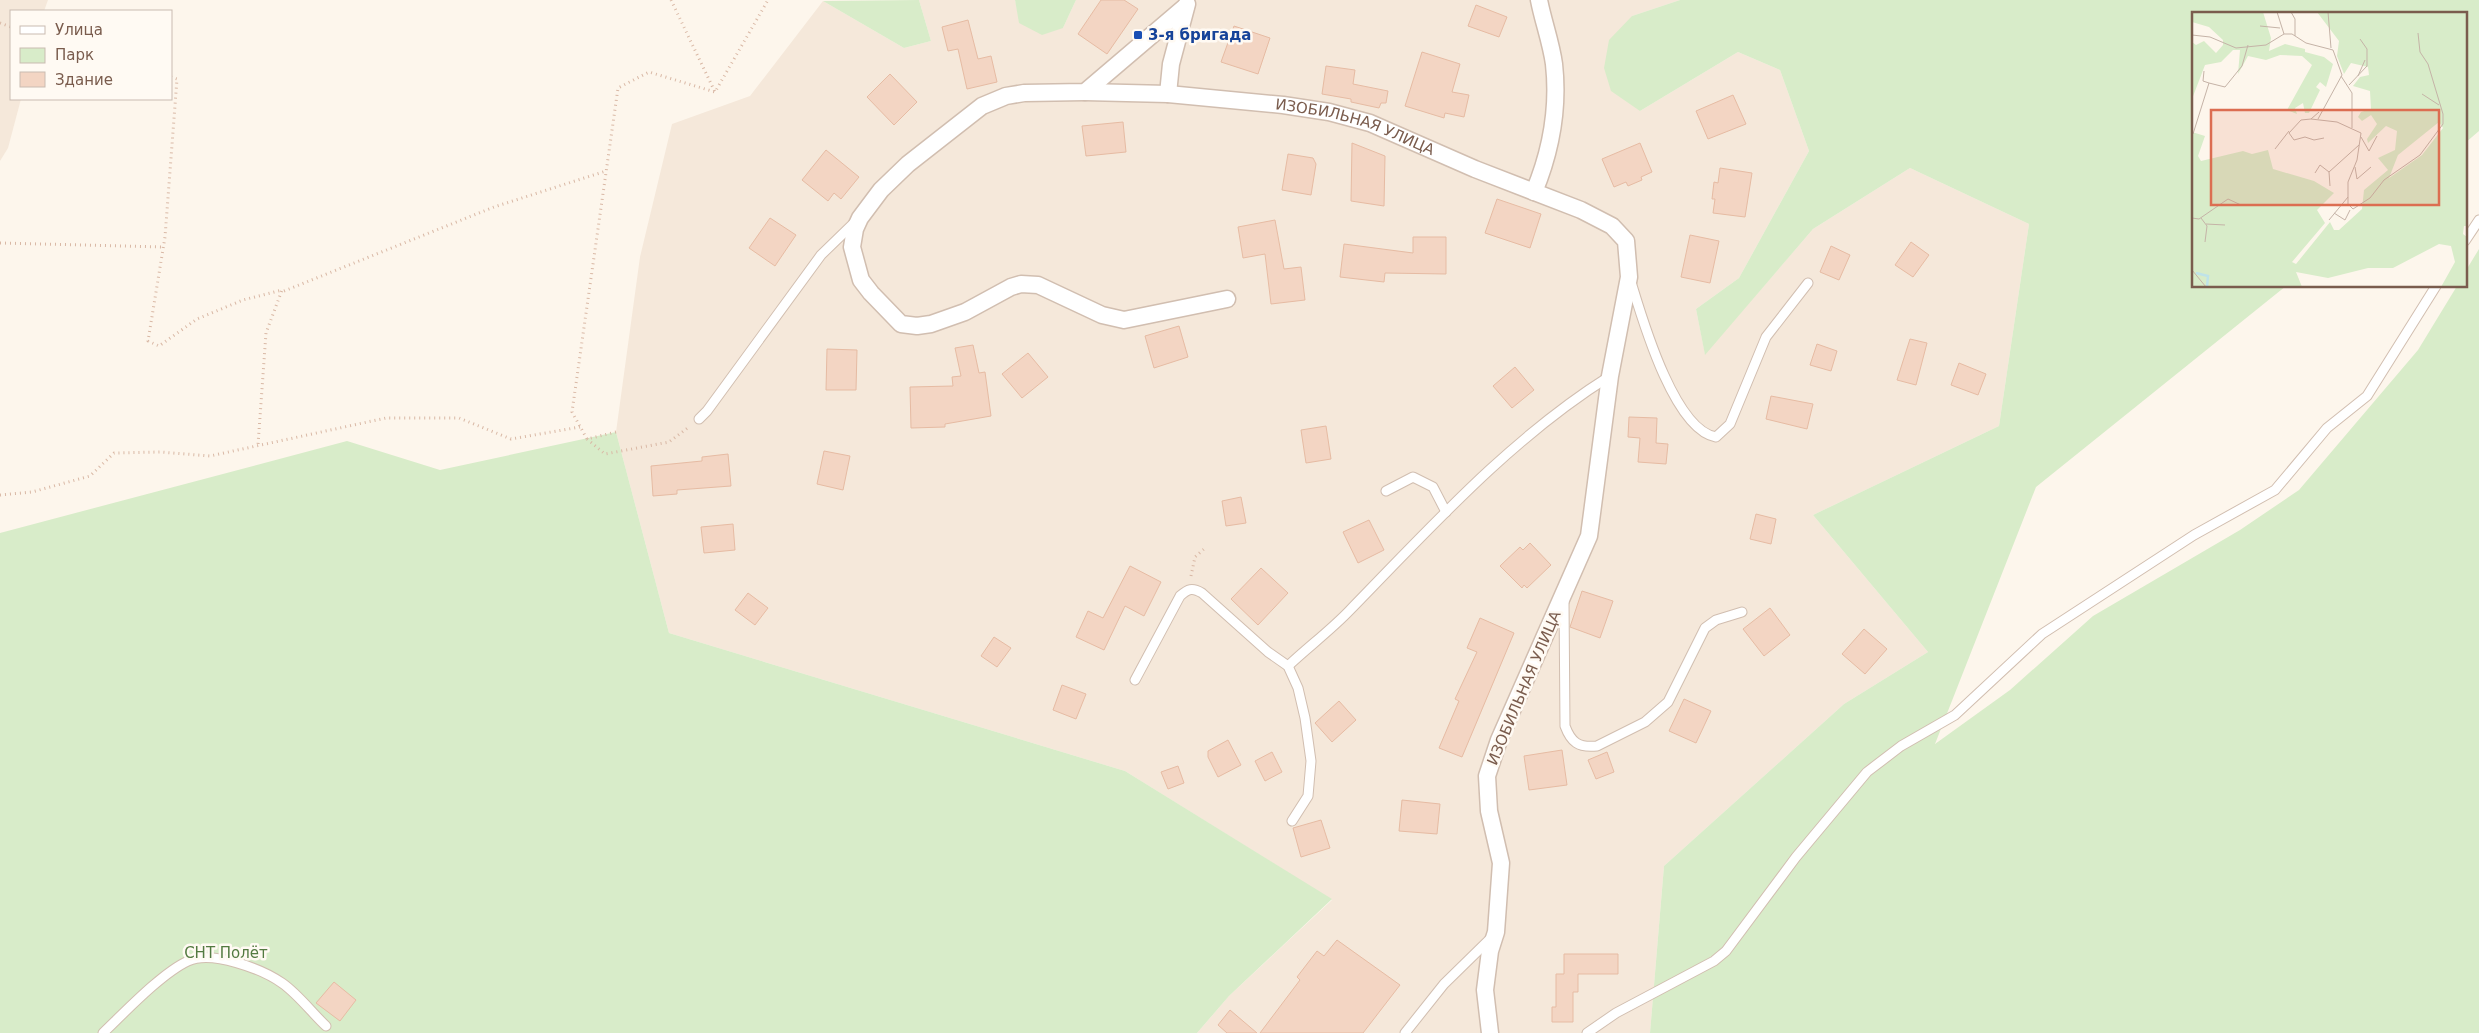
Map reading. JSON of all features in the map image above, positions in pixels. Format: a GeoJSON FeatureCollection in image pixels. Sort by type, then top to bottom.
{"type":"FeatureCollection","features":[{"type":"Feature","properties":{"kind":"street"},"geometry":{"type":"LineString","coordinates":[[1534,192],[1544,166],[1554,126],[1555,91],[1554,64],[1539,0]]}},
{"type":"Feature","properties":{"kind":"street"},"geometry":{"type":"LineString","coordinates":[[1085,92],[1188,3]]}},
{"type":"Feature","properties":{"kind":"street"},"geometry":{"type":"LineString","coordinates":[[1168,94],[1171,64],[1188,3]]}},
{"type":"Feature","properties":{"kind":"street","name":"ИЗОБИЛЬНАЯ УЛИЦА"},"geometry":{"type":"LineString","coordinates":[[860,218],[881,190],[908,164],[982,106],[1006,96],[1024,93],[1085,92],[1168,94],[1283,105],[1329,112],[1362,121],[1581,210],[1612,226],[1626,241],[1629,277],[1610,376],[1589,536],[1499,740],[1487,776],[1488,811],[1501,863],[1496,932],[1490,951],[1485,990],[1490,1033]]}},
{"type":"Feature","properties":{"kind":"street"},"geometry":{"type":"LineString","coordinates":[[860,218],[855,230],[852,247],[861,280],[901,324],[917,326],[931,324],[965,312],[1011,287],[1021,284],[1038,285],[1102,315],[1124,320],[1227,299]]}},
{"type":"Feature","properties":{"kind":"lane"},"geometry":{"type":"LineString","coordinates":[[699,420],[821,255],[860,218]]}},
{"type":"Feature","properties":{"kind":"lane"},"geometry":{"type":"LineString","coordinates":[[2466,240],[2479,220]]}},
{"type":"Feature","properties":{"kind":"lane"},"geometry":{"type":"LineString","coordinates":[[1629,277],[1651,345],[1673,395],[1691,420],[1710,436],[1716,437],[1730,424],[1766,337],[1808,283]]}},
{"type":"Feature","properties":{"kind":"lane"},"geometry":{"type":"LineString","coordinates":[[1587,1033],[1616,1013],[1714,961],[1726,951],[1796,857],[1867,772],[1884,758],[1955,715],[2042,634],[2194,535],[2275,490],[2327,428],[2367,396],[2435,288]]}},
{"type":"Feature","properties":{"kind":"lane"},"geometry":{"type":"LineString","coordinates":[[1288,666],[1349,611],[1398,558],[1446,512],[1542,424],[1574,398],[1610,376]]}},
{"type":"Feature","properties":{"kind":"lane"},"geometry":{"type":"LineString","coordinates":[[1386,491],[1413,477],[1433,487],[1446,512]]}},
{"type":"Feature","properties":{"kind":"lane"},"geometry":{"type":"LineString","coordinates":[[1135,680],[1171,611],[1180,596],[1188,589],[1195,589],[1202,594],[1288,666],[1298,688],[1311,761],[1308,796],[1292,821]]}},
{"type":"Feature","properties":{"kind":"lane"},"geometry":{"type":"LineString","coordinates":[[1564,594],[1565,726],[1569,737],[1577,745],[1586,747],[1597,746],[1658,713],[1668,702],[1705,628],[1716,620],[1742,612]]}},
{"type":"Feature","properties":{"kind":"lane"},"geometry":{"type":"LineString","coordinates":[[1405,1033],[1444,984],[1496,932]]}},
{"type":"Feature","properties":{"kind":"lane"},"geometry":{"type":"LineString","coordinates":[[103,1033],[156,983],[188,960],[210,958],[245,965],[283,983],[326,1026]]}},
{"type":"Feature","properties":{"kind":"path"},"geometry":{"type":"LineString","coordinates":[[671,0],[715,92]]}},
{"type":"Feature","properties":{"kind":"path"},"geometry":{"type":"LineString","coordinates":[[715,92],[768,0]]}},
{"type":"Feature","properties":{"kind":"path"},"geometry":{"type":"LineString","coordinates":[[699,420],[669,442],[605,454],[587,439],[572,412],[618,88],[649,72],[715,92]]}},
{"type":"Feature","properties":{"kind":"path"},"geometry":{"type":"LineString","coordinates":[[172,77],[177,79],[163,247],[148,341],[158,346],[197,319],[243,300],[282,290],[266,333],[258,445]]}},
{"type":"Feature","properties":{"kind":"path"},"geometry":{"type":"LineString","coordinates":[[284,291],[494,206],[606,171]]}},
{"type":"Feature","properties":{"kind":"path"},"geometry":{"type":"LineString","coordinates":[[0,244],[163,247]]}},
{"type":"Feature","properties":{"kind":"path"},"geometry":{"type":"LineString","coordinates":[[0,495],[32,492],[90,476],[114,453],[160,452],[210,456],[386,418],[460,418],[511,439],[580,427]]}},
{"type":"Feature","properties":{"kind":"path"},"geometry":{"type":"LineString","coordinates":[[587,439],[616,432]]}},
{"type":"Feature","properties":{"kind":"path"},"geometry":{"type":"LineString","coordinates":[[1188,589],[1195,556],[1204,549]]}},
{"type":"Feature","properties":{"kind":"shaded area"},"geometry":{"type":"Polygon","coordinates":[[[0,0],[48,0],[44,10],[10,10],[10,100],[21,100],[8,148],[0,161],[0,0]]]}},
{"type":"Feature","properties":{"kind":"shaded area"},"geometry":{"type":"Polygon","coordinates":[[[919,0],[1015,0],[1020,23],[1063,28],[1076,0],[1680,0],[1632,16],[1640,111],[1738,52],[1780,70],[1809,151],[1739,278],[1696,309],[1705,354],[1813,229],[1910,168],[2029,224],[1999,426],[1813,515],[1928,652],[1844,704],[1664,866],[1650,1033],[1197,1033],[1229,996],[1332,900],[1125,771],[669,633],[616,432],[640,257],[672,124],[750,96],[823,1],[904,48],[931,41],[919,0]]]}},
{"type":"Feature","properties":{"kind":"green space"},"geometry":{"type":"Polygon","coordinates":[[[919,0],[931,41],[904,48],[823,1],[919,0]]]}},
{"type":"Feature","properties":{"kind":"green space"},"geometry":{"type":"Polygon","coordinates":[[[1015,0],[1076,0],[1063,28],[1042,35],[1019,23],[1015,0]]]}},
{"type":"Feature","properties":{"kind":"green space"},"geometry":{"type":"Polygon","coordinates":[[[1680,0],[2479,0],[2479,131],[2466,142],[2466,12],[2192,12],[2192,288],[2284,288],[2036,487],[1935,744],[2010,690],[2093,616],[2240,530],[2299,490],[2418,350],[2456,288],[2466,288],[2466,270],[2479,249],[2479,1033],[1650,1033],[1664,866],[1844,704],[1928,652],[1813,515],[1999,426],[2029,224],[1910,168],[1813,229],[1705,355],[1696,309],[1739,278],[1809,151],[1780,70],[1738,52],[1640,111],[1611,91],[1604,68],[1609,40],[1632,16],[1680,0]]]}},
{"type":"Feature","properties":{"kind":"green space","name":"СНТ Полёт"},"geometry":{"type":"Polygon","coordinates":[[[616,432],[669,633],[1125,771],[1332,899],[1229,996],[1197,1033],[0,1033],[0,533],[347,441],[440,470],[616,432]]]}},
{"type":"Feature","properties":{"kind":"building"},"geometry":{"type":"Polygon","coordinates":[[[1101,0],[1124,0],[1138,9],[1107,54],[1078,34],[1101,0]]]}},
{"type":"Feature","properties":{"kind":"building"},"geometry":{"type":"Polygon","coordinates":[[[1476,5],[1507,17],[1499,37],[1468,26],[1476,5]]]}},
{"type":"Feature","properties":{"kind":"building"},"geometry":{"type":"Polygon","coordinates":[[[968,20],[978,59],[991,56],[997,82],[967,89],[958,49],[948,51],[942,27],[968,20]]]}},
{"type":"Feature","properties":{"kind":"building"},"geometry":{"type":"Polygon","coordinates":[[[1234,26],[1270,38],[1258,74],[1221,62],[1234,26]]]}},
{"type":"Feature","properties":{"kind":"building"},"geometry":{"type":"Polygon","coordinates":[[[1422,52],[1460,64],[1452,92],[1469,95],[1464,117],[1445,113],[1444,118],[1405,106],[1422,52]]]}},
{"type":"Feature","properties":{"kind":"building"},"geometry":{"type":"Polygon","coordinates":[[[1326,66],[1355,70],[1353,84],[1388,91],[1386,103],[1381,103],[1379,108],[1351,102],[1351,99],[1322,94],[1326,66]]]}},
{"type":"Feature","properties":{"kind":"building"},"geometry":{"type":"Polygon","coordinates":[[[890,74],[917,102],[894,125],[867,97],[890,74]]]}},
{"type":"Feature","properties":{"kind":"building"},"geometry":{"type":"Polygon","coordinates":[[[1733,95],[1746,124],[1708,139],[1696,111],[1733,95]]]}},
{"type":"Feature","properties":{"kind":"building"},"geometry":{"type":"Polygon","coordinates":[[[1123,122],[1126,152],[1086,156],[1082,126],[1123,122]]]}},
{"type":"Feature","properties":{"kind":"building"},"geometry":{"type":"Polygon","coordinates":[[[1352,143],[1385,156],[1384,206],[1351,201],[1352,143]]]}},
{"type":"Feature","properties":{"kind":"building"},"geometry":{"type":"Polygon","coordinates":[[[1640,143],[1652,172],[1641,177],[1642,180],[1628,186],[1626,182],[1614,187],[1602,159],[1640,143]]]}},
{"type":"Feature","properties":{"kind":"building"},"geometry":{"type":"Polygon","coordinates":[[[826,150],[859,177],[841,199],[834,193],[828,201],[802,180],[826,150]]]}},
{"type":"Feature","properties":{"kind":"building"},"geometry":{"type":"Polygon","coordinates":[[[1288,154],[1313,158],[1316,164],[1311,195],[1282,190],[1288,154]]]}},
{"type":"Feature","properties":{"kind":"building"},"geometry":{"type":"Polygon","coordinates":[[[1720,168],[1752,173],[1745,217],[1713,213],[1715,199],[1712,199],[1714,182],[1718,183],[1720,168]]]}},
{"type":"Feature","properties":{"kind":"building"},"geometry":{"type":"Polygon","coordinates":[[[1497,199],[1541,214],[1530,248],[1485,233],[1497,199]]]}},
{"type":"Feature","properties":{"kind":"building"},"geometry":{"type":"Polygon","coordinates":[[[770,218],[796,235],[775,266],[749,248],[770,218]]]}},
{"type":"Feature","properties":{"kind":"building"},"geometry":{"type":"Polygon","coordinates":[[[1275,220],[1284,269],[1301,267],[1305,300],[1271,304],[1265,254],[1243,258],[1238,227],[1275,220]]]}},
{"type":"Feature","properties":{"kind":"building"},"geometry":{"type":"Polygon","coordinates":[[[1690,235],[1719,241],[1710,283],[1681,277],[1690,235]]]}},
{"type":"Feature","properties":{"kind":"building"},"geometry":{"type":"Polygon","coordinates":[[[1413,237],[1446,237],[1446,274],[1385,273],[1384,282],[1340,277],[1344,244],[1413,253],[1413,237]]]}},
{"type":"Feature","properties":{"kind":"building"},"geometry":{"type":"Polygon","coordinates":[[[1911,242],[1929,255],[1913,277],[1895,265],[1911,242]]]}},
{"type":"Feature","properties":{"kind":"building"},"geometry":{"type":"Polygon","coordinates":[[[1831,246],[1850,255],[1839,280],[1820,272],[1831,246]]]}},
{"type":"Feature","properties":{"kind":"building"},"geometry":{"type":"Polygon","coordinates":[[[1179,326],[1188,357],[1154,368],[1145,336],[1179,326]]]}},
{"type":"Feature","properties":{"kind":"building"},"geometry":{"type":"Polygon","coordinates":[[[1910,339],[1927,343],[1916,385],[1897,380],[1910,339]]]}},
{"type":"Feature","properties":{"kind":"building"},"geometry":{"type":"Polygon","coordinates":[[[1817,344],[1837,351],[1831,371],[1810,365],[1817,344]]]}},
{"type":"Feature","properties":{"kind":"building"},"geometry":{"type":"Polygon","coordinates":[[[973,345],[979,373],[985,372],[991,416],[945,424],[945,427],[911,428],[910,387],[953,386],[952,377],[961,376],[955,348],[973,345]]]}},
{"type":"Feature","properties":{"kind":"building"},"geometry":{"type":"Polygon","coordinates":[[[827,349],[857,350],[856,390],[826,390],[827,349]]]}},
{"type":"Feature","properties":{"kind":"building"},"geometry":{"type":"Polygon","coordinates":[[[1028,353],[1048,377],[1022,398],[1002,374],[1028,353]]]}},
{"type":"Feature","properties":{"kind":"building"},"geometry":{"type":"Polygon","coordinates":[[[1959,363],[1986,374],[1978,395],[1951,385],[1959,363]]]}},
{"type":"Feature","properties":{"kind":"building"},"geometry":{"type":"Polygon","coordinates":[[[1515,367],[1534,390],[1512,408],[1493,386],[1515,367]]]}},
{"type":"Feature","properties":{"kind":"building"},"geometry":{"type":"Polygon","coordinates":[[[1771,396],[1813,404],[1807,429],[1766,419],[1771,396]]]}},
{"type":"Feature","properties":{"kind":"building"},"geometry":{"type":"Polygon","coordinates":[[[1629,417],[1657,418],[1656,443],[1668,444],[1666,464],[1638,462],[1640,438],[1628,437],[1629,417]]]}},
{"type":"Feature","properties":{"kind":"building"},"geometry":{"type":"Polygon","coordinates":[[[1326,426],[1331,459],[1306,463],[1301,430],[1326,426]]]}},
{"type":"Feature","properties":{"kind":"building"},"geometry":{"type":"Polygon","coordinates":[[[824,451],[850,456],[843,490],[817,484],[824,451]]]}},
{"type":"Feature","properties":{"kind":"building"},"geometry":{"type":"Polygon","coordinates":[[[728,454],[731,486],[677,490],[677,494],[653,496],[651,466],[702,461],[702,457],[728,454]]]}},
{"type":"Feature","properties":{"kind":"building"},"geometry":{"type":"Polygon","coordinates":[[[1241,497],[1246,523],[1226,526],[1222,501],[1241,497]]]}},
{"type":"Feature","properties":{"kind":"building"},"geometry":{"type":"Polygon","coordinates":[[[1756,514],[1776,519],[1771,544],[1750,539],[1756,514]]]}},
{"type":"Feature","properties":{"kind":"building"},"geometry":{"type":"Polygon","coordinates":[[[1369,520],[1384,550],[1358,563],[1343,532],[1369,520]]]}},
{"type":"Feature","properties":{"kind":"building"},"geometry":{"type":"Polygon","coordinates":[[[733,524],[735,550],[704,553],[701,527],[733,524]]]}},
{"type":"Feature","properties":{"kind":"building"},"geometry":{"type":"Polygon","coordinates":[[[1530,543],[1551,565],[1527,588],[1524,585],[1522,588],[1500,566],[1520,547],[1523,550],[1530,543]]]}},
{"type":"Feature","properties":{"kind":"building"},"geometry":{"type":"Polygon","coordinates":[[[1130,566],[1161,582],[1144,616],[1125,606],[1104,650],[1076,637],[1088,611],[1103,618],[1130,566]]]}},
{"type":"Feature","properties":{"kind":"building"},"geometry":{"type":"Polygon","coordinates":[[[1261,568],[1288,593],[1258,625],[1231,599],[1261,568]]]}},
{"type":"Feature","properties":{"kind":"building"},"geometry":{"type":"Polygon","coordinates":[[[1582,591],[1613,601],[1600,638],[1570,627],[1582,591]]]}},
{"type":"Feature","properties":{"kind":"building"},"geometry":{"type":"Polygon","coordinates":[[[748,593],[768,608],[755,625],[735,610],[748,593]]]}},
{"type":"Feature","properties":{"kind":"building"},"geometry":{"type":"Polygon","coordinates":[[[1770,608],[1790,635],[1764,656],[1743,629],[1770,608]]]}},
{"type":"Feature","properties":{"kind":"building"},"geometry":{"type":"Polygon","coordinates":[[[1480,618],[1514,633],[1462,757],[1439,748],[1459,701],[1455,699],[1477,652],[1467,648],[1480,618]]]}},
{"type":"Feature","properties":{"kind":"building"},"geometry":{"type":"Polygon","coordinates":[[[1864,629],[1887,649],[1865,674],[1842,654],[1864,629]]]}},
{"type":"Feature","properties":{"kind":"building"},"geometry":{"type":"Polygon","coordinates":[[[994,637],[1011,648],[997,667],[981,656],[994,637]]]}},
{"type":"Feature","properties":{"kind":"building"},"geometry":{"type":"Polygon","coordinates":[[[1062,685],[1086,694],[1076,719],[1053,710],[1062,685]]]}},
{"type":"Feature","properties":{"kind":"building"},"geometry":{"type":"Polygon","coordinates":[[[1684,699],[1711,711],[1696,743],[1669,731],[1684,699]]]}},
{"type":"Feature","properties":{"kind":"building"},"geometry":{"type":"Polygon","coordinates":[[[1339,701],[1356,720],[1332,742],[1315,723],[1339,701]]]}},
{"type":"Feature","properties":{"kind":"building"},"geometry":{"type":"Polygon","coordinates":[[[1228,740],[1241,765],[1218,777],[1208,757],[1208,751],[1228,740]]]}},
{"type":"Feature","properties":{"kind":"building"},"geometry":{"type":"Polygon","coordinates":[[[1562,750],[1567,785],[1529,790],[1524,756],[1562,750]]]}},
{"type":"Feature","properties":{"kind":"building"},"geometry":{"type":"Polygon","coordinates":[[[1272,752],[1282,772],[1265,781],[1255,761],[1272,752]]]}},
{"type":"Feature","properties":{"kind":"building"},"geometry":{"type":"Polygon","coordinates":[[[1607,752],[1614,772],[1596,779],[1588,760],[1607,752]]]}},
{"type":"Feature","properties":{"kind":"building"},"geometry":{"type":"Polygon","coordinates":[[[1178,766],[1184,783],[1168,789],[1161,772],[1178,766]]]}},
{"type":"Feature","properties":{"kind":"building"},"geometry":{"type":"Polygon","coordinates":[[[1402,800],[1440,804],[1437,834],[1399,831],[1402,800]]]}},
{"type":"Feature","properties":{"kind":"building"},"geometry":{"type":"Polygon","coordinates":[[[1321,820],[1330,848],[1301,857],[1293,828],[1321,820]]]}},
{"type":"Feature","properties":{"kind":"building"},"geometry":{"type":"Polygon","coordinates":[[[1337,940],[1400,985],[1363,1033],[1260,1033],[1300,980],[1297,977],[1317,951],[1324,956],[1337,940]]]}},
{"type":"Feature","properties":{"kind":"building"},"geometry":{"type":"Polygon","coordinates":[[[1564,954],[1618,954],[1618,974],[1578,974],[1578,992],[1573,992],[1573,1022],[1552,1022],[1552,1007],[1556,1007],[1556,974],[1564,974],[1564,954]]]}},
{"type":"Feature","properties":{"kind":"building"},"geometry":{"type":"Polygon","coordinates":[[[334,982],[356,1000],[340,1021],[316,1003],[334,982]]]}},
{"type":"Feature","properties":{"kind":"building"},"geometry":{"type":"Polygon","coordinates":[[[1230,1010],[1257,1033],[1227,1033],[1218,1025],[1230,1010]]]}},
{"type":"Feature","properties":{"kind":"place","name":"3-я бригада"},"geometry":{"type":"Point","coordinates":[1138,35]}}]}
